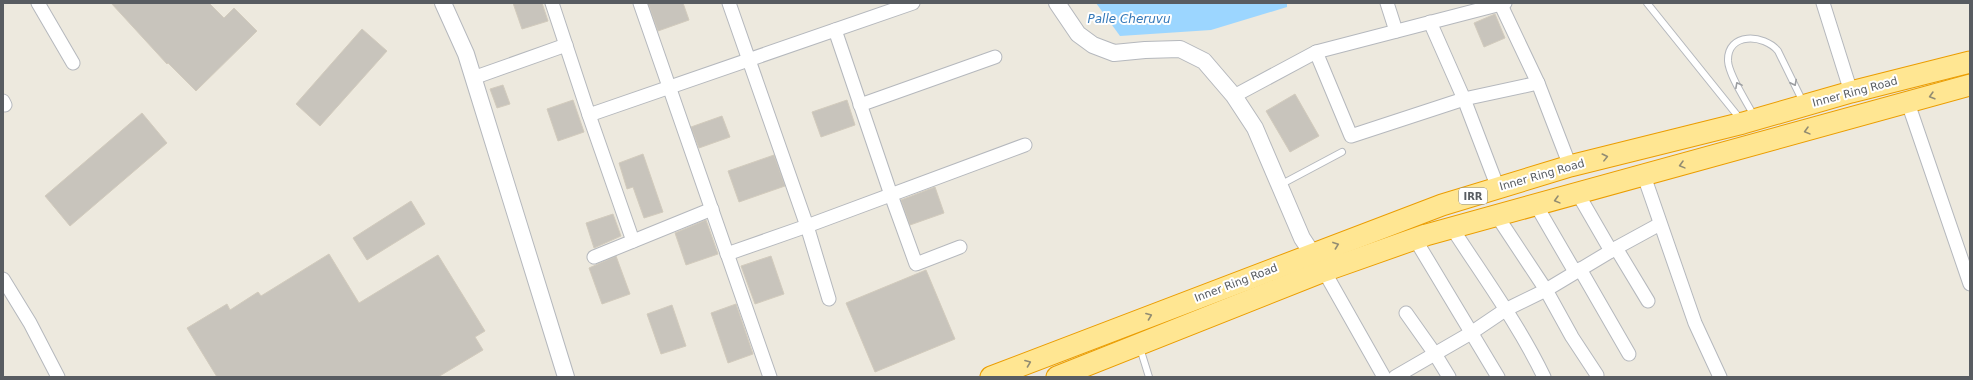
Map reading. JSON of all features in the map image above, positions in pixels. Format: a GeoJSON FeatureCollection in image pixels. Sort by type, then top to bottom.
{"type":"FeatureCollection","features":[{"type":"Feature","properties":{"kind":"highway","name":"Inner Ring Road"},"geometry":{"type":"LineString","coordinates":[[991,377],[1442,205],[1570,166],[1749,121],[1851,92],[1970,62]]}},
{"type":"Feature","properties":{"kind":"highway","name":"Inner Ring Road"},"geometry":{"type":"LineString","coordinates":[[1057,377],[1324,271],[1415,239],[1970,86]]}},
{"type":"Feature","properties":{"kind":"street"},"geometry":{"type":"LineString","coordinates":[[38,3],[73,63]]}},
{"type":"Feature","properties":{"kind":"street"},"geometry":{"type":"LineString","coordinates":[[443,3],[466,54],[566,377]]}},
{"type":"Feature","properties":{"kind":"street"},"geometry":{"type":"LineString","coordinates":[[552,3],[633,241]]}},
{"type":"Feature","properties":{"kind":"street"},"geometry":{"type":"LineString","coordinates":[[640,3],[770,377]]}},
{"type":"Feature","properties":{"kind":"street"},"geometry":{"type":"LineString","coordinates":[[729,3],[750,59],[807,226],[829,298]]}},
{"type":"Feature","properties":{"kind":"street"},"geometry":{"type":"LineString","coordinates":[[589,115],[835,30],[885,7],[913,3]]}},
{"type":"Feature","properties":{"kind":"street"},"geometry":{"type":"LineString","coordinates":[[1057,3],[1078,34],[1093,45],[1114,53],[1180,49],[1204,61],[1234,96],[1255,128],[1302,238],[1311,254],[1324,271],[1384,377]]}},
{"type":"Feature","properties":{"kind":"street"},"geometry":{"type":"LineString","coordinates":[[1387,3],[1396,31]]}},
{"type":"Feature","properties":{"kind":"street"},"geometry":{"type":"LineString","coordinates":[[1234,96],[1316,52],[1502,3],[1538,84],[1570,166]]}},
{"type":"Feature","properties":{"kind":"street"},"geometry":{"type":"LineString","coordinates":[[1823,3],[1851,92]]}},
{"type":"Feature","properties":{"kind":"street"},"geometry":{"type":"LineString","coordinates":[[1430,22],[1464,100],[1498,188]]}},
{"type":"Feature","properties":{"kind":"street"},"geometry":{"type":"LineString","coordinates":[[835,30],[890,195],[916,264],[960,247]]}},
{"type":"Feature","properties":{"kind":"street"},"geometry":{"type":"LineString","coordinates":[[473,78],[566,45]]}},
{"type":"Feature","properties":{"kind":"street"},"geometry":{"type":"LineString","coordinates":[[1316,52],[1351,136],[1464,100],[1538,84]]}},
{"type":"Feature","properties":{"kind":"street"},"geometry":{"type":"LineString","coordinates":[[860,105],[995,57]]}},
{"type":"Feature","properties":{"kind":"street"},"geometry":{"type":"LineString","coordinates":[[1908,103],[1970,284]]}},
{"type":"Feature","properties":{"kind":"street"},"geometry":{"type":"LineString","coordinates":[[727,254],[1025,145]]}},
{"type":"Feature","properties":{"kind":"street"},"geometry":{"type":"LineString","coordinates":[[1644,176],[1696,323],[1720,377]]}},
{"type":"Feature","properties":{"kind":"street"},"geometry":{"type":"LineString","coordinates":[[1578,194],[1648,301]]}},
{"type":"Feature","properties":{"kind":"street"},"geometry":{"type":"LineString","coordinates":[[1536,206],[1629,354]]}},
{"type":"Feature","properties":{"kind":"street"},"geometry":{"type":"LineString","coordinates":[[594,257],[712,209]]}},
{"type":"Feature","properties":{"kind":"street"},"geometry":{"type":"LineString","coordinates":[[1497,216],[1546,290],[1572,337],[1598,375]]}},
{"type":"Feature","properties":{"kind":"street"},"geometry":{"type":"LineString","coordinates":[[1395,377],[1471,333],[1505,310],[1546,290],[1614,249],[1660,224]]}},
{"type":"Feature","properties":{"kind":"street"},"geometry":{"type":"LineString","coordinates":[[1452,228],[1505,310],[1544,377]]}},
{"type":"Feature","properties":{"kind":"street"},"geometry":{"type":"LineString","coordinates":[[1415,239],[1498,377]]}},
{"type":"Feature","properties":{"kind":"street"},"geometry":{"type":"LineString","coordinates":[[3,279],[30,323],[58,377]]}},
{"type":"Feature","properties":{"kind":"street"},"geometry":{"type":"LineString","coordinates":[[1406,313],[1435,354],[1449,377]]}},
{"type":"Feature","properties":{"kind":"lane"},"geometry":{"type":"LineString","coordinates":[[1646,3],[1749,121]]}},
{"type":"Feature","properties":{"kind":"lane"},"geometry":{"type":"LineString","coordinates":[[1749,121],[1729,66],[1728,52],[1740,41],[1751,38],[1760,39],[1773,45],[1805,105]]}},
{"type":"Feature","properties":{"kind":"lane"},"geometry":{"type":"LineString","coordinates":[[1280,185],[1342,152]]}},
{"type":"Feature","properties":{"kind":"lane"},"geometry":{"type":"LineString","coordinates":[[1139,345],[1149,377]]}},
{"type":"Feature","properties":{"kind":"water","name":"Palle Cheruvu"},"geometry":{"type":"Polygon","coordinates":[[[1096,3],[1287,3],[1287,7],[1211,30],[1120,36],[1096,3]]]}},
{"type":"Feature","properties":{"kind":"building"},"geometry":{"type":"Polygon","coordinates":[[[111,3],[209,3],[224,18],[234,8],[257,31],[196,91],[168,63],[167,64],[111,3]]]}},
{"type":"Feature","properties":{"kind":"building"},"geometry":{"type":"Polygon","coordinates":[[[513,3],[542,3],[548,21],[522,29],[513,3]]]}},
{"type":"Feature","properties":{"kind":"building"},"geometry":{"type":"Polygon","coordinates":[[[648,3],[683,3],[689,20],[658,31],[648,3]]]}},
{"type":"Feature","properties":{"kind":"building"},"geometry":{"type":"Polygon","coordinates":[[[1495,14],[1505,38],[1484,47],[1474,23],[1495,14]]]}},
{"type":"Feature","properties":{"kind":"building"},"geometry":{"type":"Polygon","coordinates":[[[362,29],[387,51],[320,126],[296,104],[362,29]]]}},
{"type":"Feature","properties":{"kind":"building"},"geometry":{"type":"Polygon","coordinates":[[[503,85],[510,104],[497,108],[490,89],[503,85]]]}},
{"type":"Feature","properties":{"kind":"building"},"geometry":{"type":"Polygon","coordinates":[[[1295,94],[1319,136],[1290,152],[1266,111],[1295,94]]]}},
{"type":"Feature","properties":{"kind":"building"},"geometry":{"type":"Polygon","coordinates":[[[573,100],[584,132],[558,141],[547,109],[573,100]]]}},
{"type":"Feature","properties":{"kind":"building"},"geometry":{"type":"Polygon","coordinates":[[[847,100],[855,125],[821,137],[812,112],[847,100]]]}},
{"type":"Feature","properties":{"kind":"building"},"geometry":{"type":"Polygon","coordinates":[[[142,113],[167,143],[70,226],[45,196],[142,113]]]}},
{"type":"Feature","properties":{"kind":"building"},"geometry":{"type":"Polygon","coordinates":[[[722,116],[730,137],[699,148],[691,127],[722,116]]]}},
{"type":"Feature","properties":{"kind":"building"},"geometry":{"type":"Polygon","coordinates":[[[643,154],[663,212],[644,218],[633,187],[627,189],[619,163],[643,154]]]}},
{"type":"Feature","properties":{"kind":"building"},"geometry":{"type":"Polygon","coordinates":[[[774,155],[785,186],[739,202],[728,171],[774,155]]]}},
{"type":"Feature","properties":{"kind":"building"},"geometry":{"type":"Polygon","coordinates":[[[935,187],[944,213],[910,225],[901,200],[935,187]]]}},
{"type":"Feature","properties":{"kind":"building"},"geometry":{"type":"Polygon","coordinates":[[[411,201],[425,224],[367,260],[353,238],[411,201]]]}},
{"type":"Feature","properties":{"kind":"building"},"geometry":{"type":"Polygon","coordinates":[[[613,214],[621,236],[594,248],[586,223],[613,214]]]}},
{"type":"Feature","properties":{"kind":"building"},"geometry":{"type":"Polygon","coordinates":[[[706,220],[718,254],[686,265],[675,233],[706,220]]]}},
{"type":"Feature","properties":{"kind":"building"},"geometry":{"type":"Polygon","coordinates":[[[329,254],[359,303],[438,255],[485,331],[475,337],[483,350],[438,377],[217,377],[187,328],[227,304],[230,310],[258,292],[261,296],[329,254]]]}},
{"type":"Feature","properties":{"kind":"building"},"geometry":{"type":"Polygon","coordinates":[[[616,256],[630,294],[602,304],[589,268],[616,256]]]}},
{"type":"Feature","properties":{"kind":"building"},"geometry":{"type":"Polygon","coordinates":[[[771,256],[784,294],[755,304],[741,266],[771,256]]]}},
{"type":"Feature","properties":{"kind":"building"},"geometry":{"type":"Polygon","coordinates":[[[926,270],[955,339],[875,372],[846,303],[926,270]]]}},
{"type":"Feature","properties":{"kind":"building"},"geometry":{"type":"Polygon","coordinates":[[[736,304],[753,354],[728,363],[711,313],[736,304]]]}},
{"type":"Feature","properties":{"kind":"building"},"geometry":{"type":"Polygon","coordinates":[[[672,305],[686,346],[661,354],[647,314],[672,305]]]}}]}
